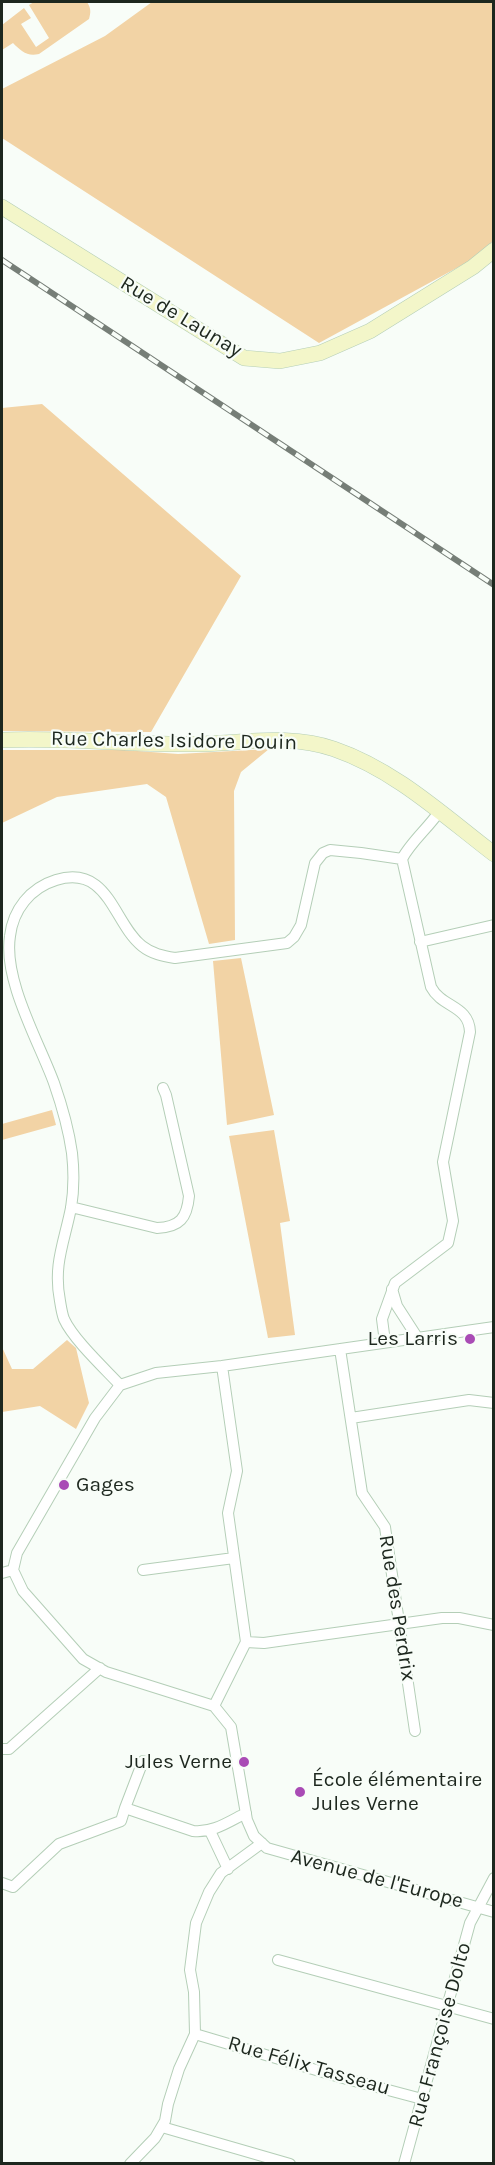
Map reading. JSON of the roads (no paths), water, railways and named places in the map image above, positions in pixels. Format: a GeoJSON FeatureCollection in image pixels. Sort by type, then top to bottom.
{"type":"FeatureCollection","features":[{"type":"Feature","properties":{"kind":"street","name":"Rue de Launay"},"geometry":{"type":"LineString","coordinates":[[2,207],[244,358],[280,361],[320,352],[370,331],[473,267],[494,250]]}},
{"type":"Feature","properties":{"kind":"street","name":"Rue Charles Isidore Douin"},"geometry":{"type":"LineString","coordinates":[[2,740],[104,740],[193,744],[279,740],[332,748],[364,761],[396,779],[494,854]]}},
{"type":"Feature","properties":{"kind":"street"},"geometry":{"type":"LineString","coordinates":[[385,1342],[382,1319],[395,1283],[447,1243],[453,1221],[442,1162],[470,1032],[470,1022],[462,1012],[436,996],[431,987],[402,859],[406,851],[440,812]]}},
{"type":"Feature","properties":{"kind":"street"},"geometry":{"type":"LineString","coordinates":[[120,1385],[86,1348],[64,1319],[58,1288],[57,1261],[71,1207],[74,1172],[72,1151],[55,1086],[16,989],[10,960],[9,938],[14,917],[25,900],[40,888],[57,880],[76,878],[93,883],[108,896],[132,936],[142,946],[161,956],[176,958],[287,943],[294,937],[301,925],[315,862],[323,853],[330,850],[402,859]]}},
{"type":"Feature","properties":{"kind":"street"},"geometry":{"type":"LineString","coordinates":[[420,942],[494,925]]}},
{"type":"Feature","properties":{"kind":"street"},"geometry":{"type":"LineString","coordinates":[[71,1207],[157,1227],[170,1227],[181,1221],[188,1209],[189,1196],[163,1088]]}},
{"type":"Feature","properties":{"kind":"street"},"geometry":{"type":"LineString","coordinates":[[392,1289],[397,1306],[417,1337]]}},
{"type":"Feature","properties":{"kind":"street"},"geometry":{"type":"LineString","coordinates":[[130,2163],[155,2138],[162,2127],[179,2069],[195,2034],[194,1992],[190,1970],[196,1923],[209,1892],[221,1873],[262,1844],[254,1836],[246,1814],[231,1727],[214,1706],[100,1668],[83,1659],[23,1591],[13,1570],[17,1553],[89,1427],[120,1385],[156,1373],[222,1366],[494,1327]]}},
{"type":"Feature","properties":{"kind":"street","name":"Rue des Perdrix"},"geometry":{"type":"LineString","coordinates":[[340,1349],[362,1493],[385,1527],[415,1731]]}},
{"type":"Feature","properties":{"kind":"street"},"geometry":{"type":"LineString","coordinates":[[214,1706],[246,1642],[228,1513],[237,1471],[222,1366]]}},
{"type":"Feature","properties":{"kind":"street"},"geometry":{"type":"LineString","coordinates":[[351,1418],[469,1400],[494,1403]]}},
{"type":"Feature","properties":{"kind":"street"},"geometry":{"type":"LineString","coordinates":[[144,1570],[234,1558]]}},
{"type":"Feature","properties":{"kind":"street"},"geometry":{"type":"LineString","coordinates":[[2,1573],[13,1570]]}},
{"type":"Feature","properties":{"kind":"street"},"geometry":{"type":"LineString","coordinates":[[246,1642],[264,1643],[441,1618],[459,1618],[494,1626]]}},
{"type":"Feature","properties":{"kind":"street"},"geometry":{"type":"LineString","coordinates":[[2,1749],[9,1749],[100,1668]]}},
{"type":"Feature","properties":{"kind":"street"},"geometry":{"type":"LineString","coordinates":[[2,1883],[13,1887],[59,1844],[121,1821],[143,1761]]}},
{"type":"Feature","properties":{"kind":"street"},"geometry":{"type":"LineString","coordinates":[[125,1808],[193,1831],[210,1831],[246,1814]]}},
{"type":"Feature","properties":{"kind":"street"},"geometry":{"type":"LineString","coordinates":[[210,1831],[228,1869]]}},
{"type":"Feature","properties":{"kind":"street","name":"Avenue de l'Europe"},"geometry":{"type":"LineString","coordinates":[[262,1844],[279,1853],[328,1864],[494,1912]]}},
{"type":"Feature","properties":{"kind":"street","name":"Rue Françoise Dolto"},"geometry":{"type":"LineString","coordinates":[[404,2163],[470,1923],[494,1878]]}},
{"type":"Feature","properties":{"kind":"street"},"geometry":{"type":"LineString","coordinates":[[278,1960],[494,2019]]}},
{"type":"Feature","properties":{"kind":"street","name":"Rue Félix Tasseau"},"geometry":{"type":"LineString","coordinates":[[195,2034],[422,2099]]}},
{"type":"Feature","properties":{"kind":"street"},"geometry":{"type":"LineString","coordinates":[[162,2127],[290,2163]]}},
{"type":"Feature","properties":{"kind":"railway"},"geometry":{"type":"LineString","coordinates":[[2,260],[494,585]]}},
{"type":"Feature","properties":{"kind":"place","name":"Les Larris"},"geometry":{"type":"Point","coordinates":[470,1339]}},
{"type":"Feature","properties":{"kind":"place","name":"Gages"},"geometry":{"type":"Point","coordinates":[64,1485]}},
{"type":"Feature","properties":{"kind":"place","name":"Jules Verne"},"geometry":{"type":"Point","coordinates":[244,1762]}},
{"type":"Feature","properties":{"kind":"place","name":"École élémentaire Jules Verne"},"geometry":{"type":"Point","coordinates":[300,1792]}}]}
